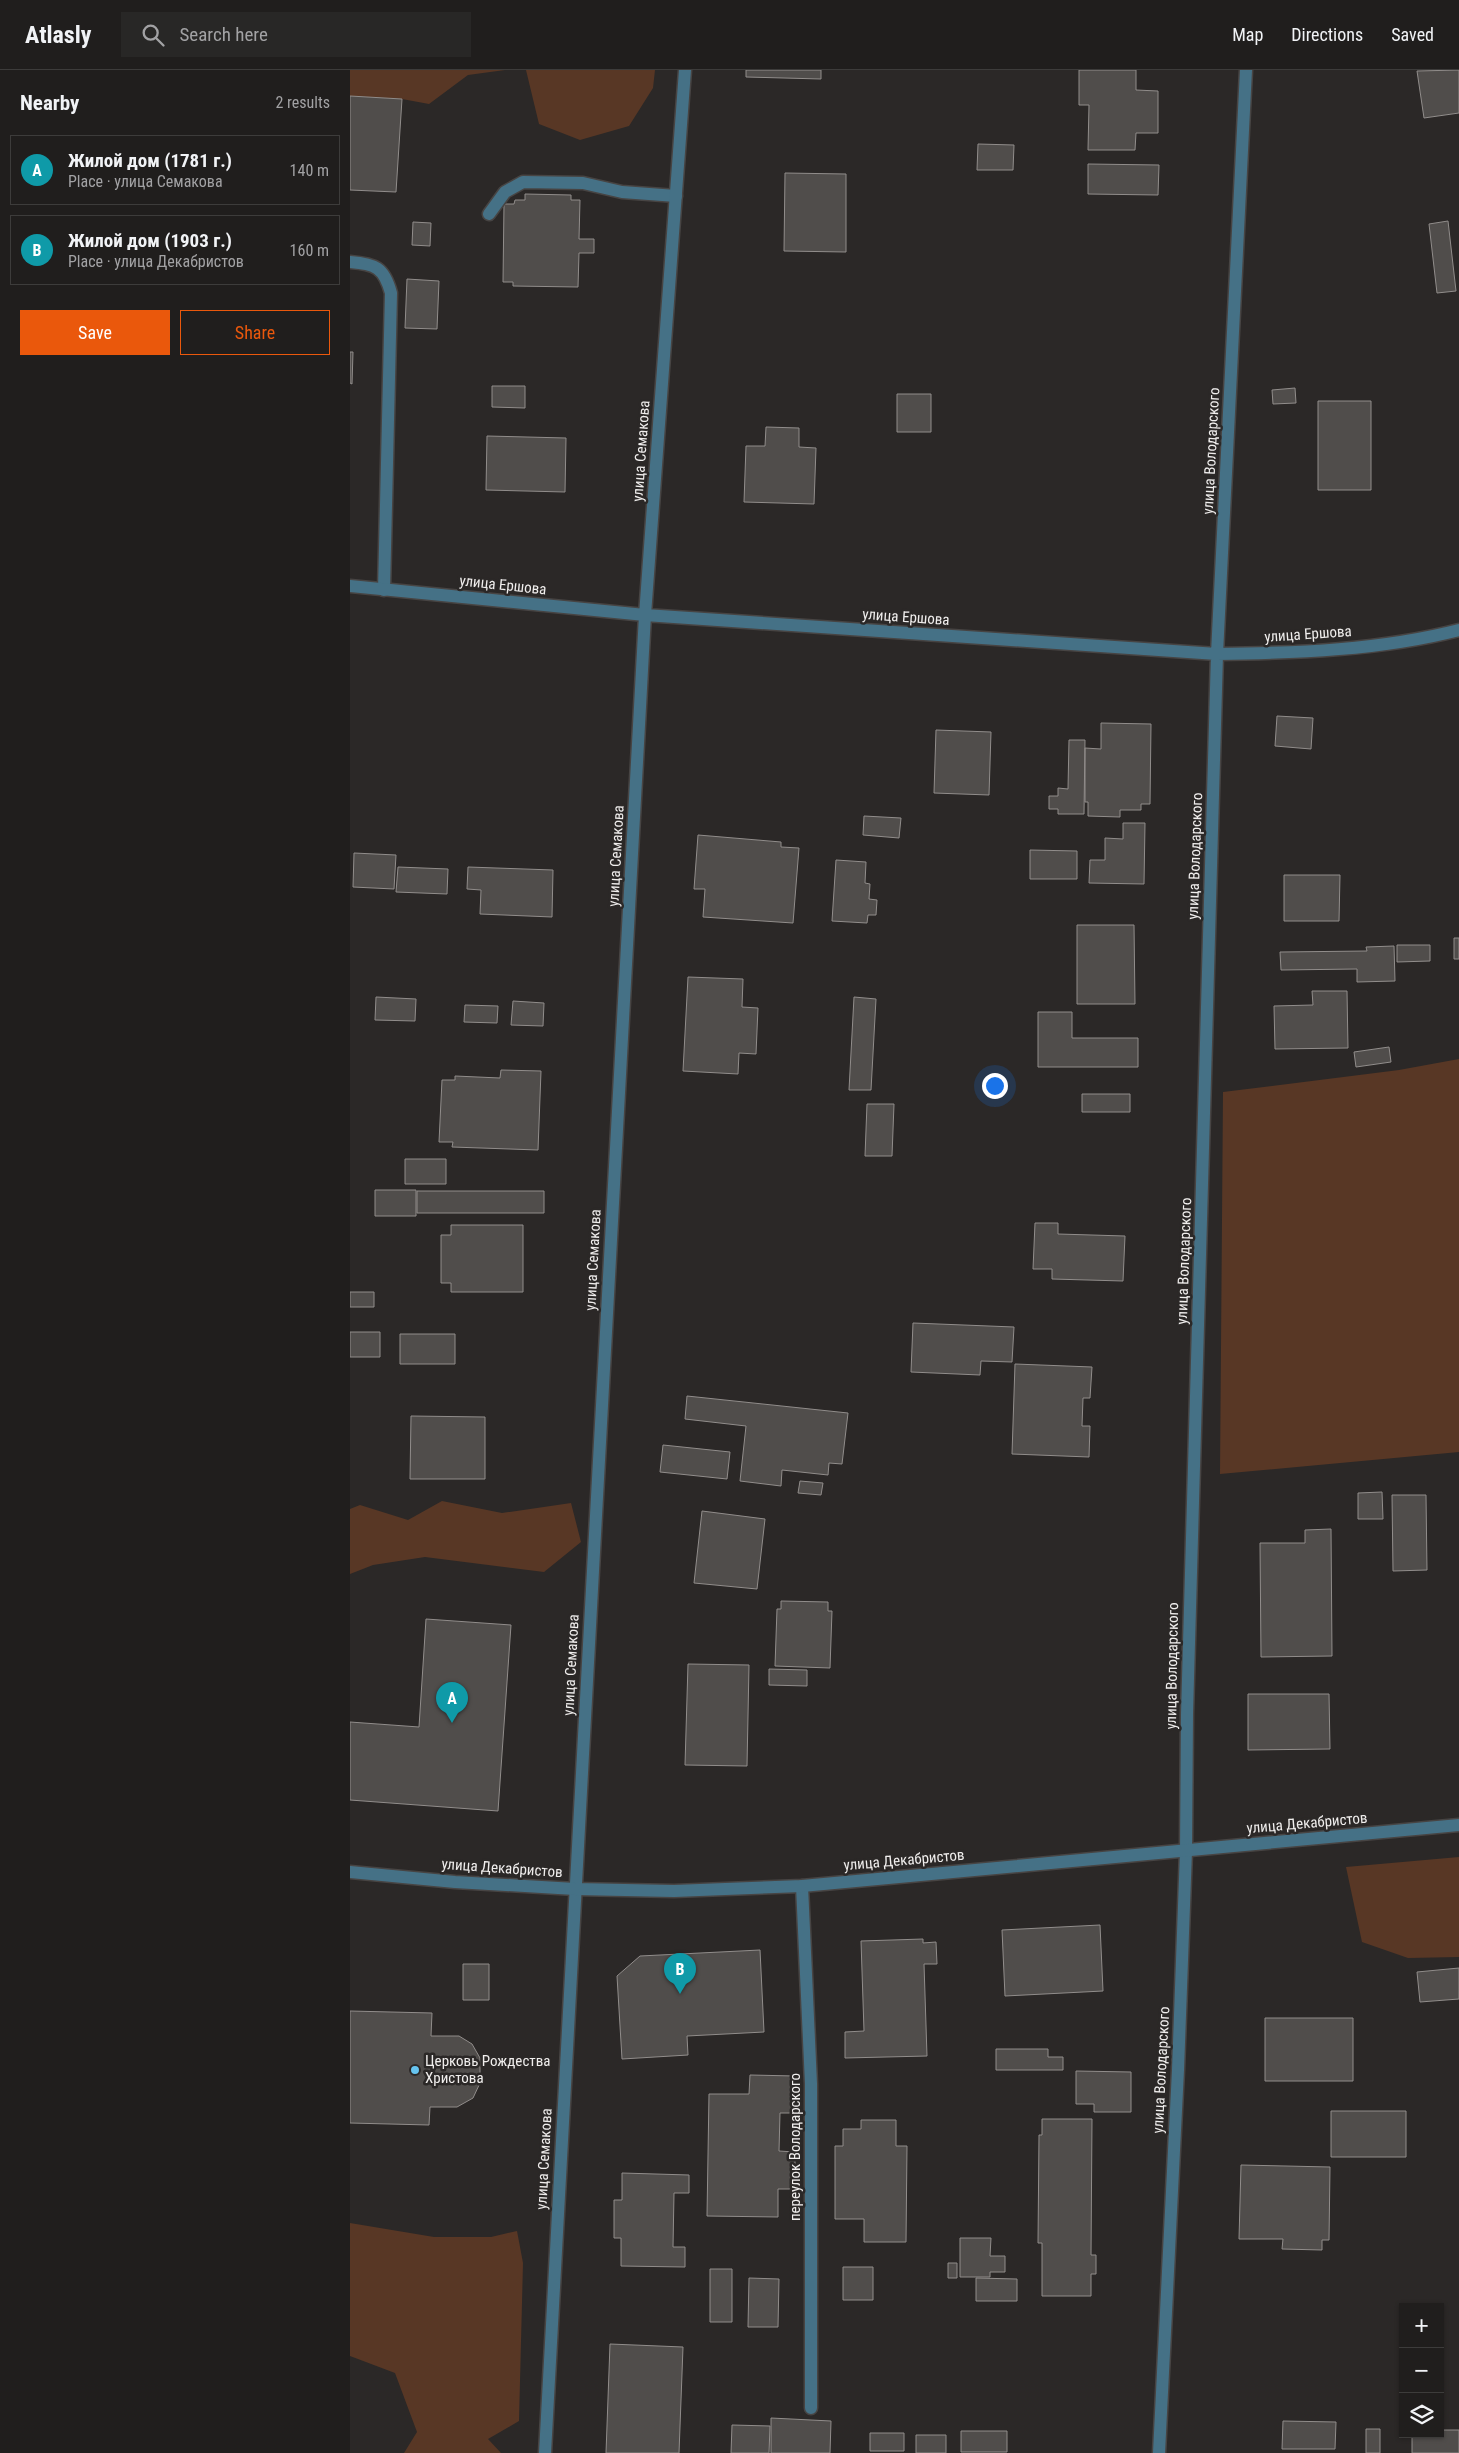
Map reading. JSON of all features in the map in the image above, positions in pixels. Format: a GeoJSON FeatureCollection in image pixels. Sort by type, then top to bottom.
{"type":"FeatureCollection","features":[{"type":"Feature","properties":{"kind":"street","name":"улица Семакова"},"geometry":{"type":"LineString","coordinates":[[545,2453],[645,615],[685,70]]}},
{"type":"Feature","properties":{"kind":"street","name":"улица Володарского"},"geometry":{"type":"LineString","coordinates":[[1159,2453],[1186,1851],[1188,1684],[1217,654],[1246,70]]}},
{"type":"Feature","properties":{"kind":"street"},"geometry":{"type":"LineString","coordinates":[[488,214],[505,192],[523,182],[584,183],[622,192],[676,196]]}},
{"type":"Feature","properties":{"kind":"street"},"geometry":{"type":"LineString","coordinates":[[350,262],[367,263],[378,268],[387,278],[391,293],[384,590]]}},
{"type":"Feature","properties":{"kind":"street","name":"улица Ершова"},"geometry":{"type":"LineString","coordinates":[[350,586],[645,615],[1217,654],[1279,653],[1362,647],[1459,630]]}},
{"type":"Feature","properties":{"kind":"street","name":"улица Декабристов"},"geometry":{"type":"LineString","coordinates":[[350,1872],[455,1882],[575,1889],[674,1891],[802,1886],[1459,1825]]}},
{"type":"Feature","properties":{"kind":"street","name":"переулок Володарского"},"geometry":{"type":"LineString","coordinates":[[802,1886],[811,2084],[811,2408]]}},
{"type":"Feature","properties":{"kind":"shaded area"},"geometry":{"type":"Polygon","coordinates":[[[350,70],[505,70],[468,75],[429,104],[402,99],[350,96],[350,70]]]}},
{"type":"Feature","properties":{"kind":"shaded area"},"geometry":{"type":"Polygon","coordinates":[[[526,70],[655,70],[653,88],[629,126],[580,140],[539,124],[526,70]]]}},
{"type":"Feature","properties":{"kind":"shaded area"},"geometry":{"type":"Polygon","coordinates":[[[1459,1059],[1459,1452],[1220,1474],[1223,1092],[1399,1070],[1459,1059]]]}},
{"type":"Feature","properties":{"kind":"shaded area"},"geometry":{"type":"Polygon","coordinates":[[[442,1501],[502,1513],[571,1503],[581,1542],[544,1572],[425,1557],[373,1565],[350,1574],[350,1509],[360,1505],[408,1520],[442,1501]]]}},
{"type":"Feature","properties":{"kind":"shaded area"},"geometry":{"type":"Polygon","coordinates":[[[1459,1857],[1459,1957],[1408,1958],[1362,1942],[1346,1867],[1459,1857]]]}},
{"type":"Feature","properties":{"kind":"shaded area"},"geometry":{"type":"Polygon","coordinates":[[[350,2223],[434,2237],[491,2237],[517,2231],[523,2263],[519,2421],[488,2439],[501,2453],[404,2453],[417,2432],[395,2373],[350,2356],[350,2223]]]}},
{"type":"Feature","properties":{"kind":"building"},"geometry":{"type":"Polygon","coordinates":[[[746,70],[821,70],[821,79],[746,77],[746,70]]]}},
{"type":"Feature","properties":{"kind":"building"},"geometry":{"type":"Polygon","coordinates":[[[1079,70],[1136,70],[1136,90],[1158,91],[1158,133],[1136,133],[1135,150],[1088,150],[1089,105],[1079,105],[1079,70]]]}},
{"type":"Feature","properties":{"kind":"building"},"geometry":{"type":"Polygon","coordinates":[[[1459,70],[1459,113],[1424,118],[1417,71],[1459,70]]]}},
{"type":"Feature","properties":{"kind":"building"},"geometry":{"type":"Polygon","coordinates":[[[350,96],[402,99],[396,192],[350,190],[350,96]]]}},
{"type":"Feature","properties":{"kind":"building"},"geometry":{"type":"Polygon","coordinates":[[[978,144],[1014,145],[1013,170],[977,170],[978,144]]]}},
{"type":"Feature","properties":{"kind":"building"},"geometry":{"type":"Polygon","coordinates":[[[1088,164],[1159,165],[1158,195],[1088,194],[1088,164]]]}},
{"type":"Feature","properties":{"kind":"building"},"geometry":{"type":"Polygon","coordinates":[[[785,173],[846,174],[846,252],[784,251],[785,173]]]}},
{"type":"Feature","properties":{"kind":"building"},"geometry":{"type":"Polygon","coordinates":[[[525,194],[571,195],[571,200],[580,200],[579,239],[594,239],[594,253],[579,253],[578,287],[513,286],[513,282],[503,282],[504,204],[514,204],[515,200],[525,200],[525,194]]]}},
{"type":"Feature","properties":{"kind":"building"},"geometry":{"type":"Polygon","coordinates":[[[1448,221],[1456,291],[1437,293],[1429,224],[1448,221]]]}},
{"type":"Feature","properties":{"kind":"building"},"geometry":{"type":"Polygon","coordinates":[[[413,222],[431,223],[430,246],[412,245],[413,222]]]}},
{"type":"Feature","properties":{"kind":"building"},"geometry":{"type":"Polygon","coordinates":[[[407,279],[439,281],[437,329],[405,328],[407,279]]]}},
{"type":"Feature","properties":{"kind":"building"},"geometry":{"type":"Polygon","coordinates":[[[350,352],[353,352],[352,384],[350,383],[350,352]]]}},
{"type":"Feature","properties":{"kind":"building"},"geometry":{"type":"Polygon","coordinates":[[[492,386],[525,386],[525,408],[492,407],[492,386]]]}},
{"type":"Feature","properties":{"kind":"building"},"geometry":{"type":"Polygon","coordinates":[[[1295,388],[1296,403],[1273,404],[1272,390],[1295,388]]]}},
{"type":"Feature","properties":{"kind":"building"},"geometry":{"type":"Polygon","coordinates":[[[897,394],[931,394],[931,432],[897,432],[897,394]]]}},
{"type":"Feature","properties":{"kind":"building"},"geometry":{"type":"Polygon","coordinates":[[[1318,401],[1371,401],[1371,490],[1318,490],[1318,401]]]}},
{"type":"Feature","properties":{"kind":"building"},"geometry":{"type":"Polygon","coordinates":[[[766,427],[799,428],[799,447],[816,448],[814,504],[744,502],[746,446],[765,446],[766,427]]]}},
{"type":"Feature","properties":{"kind":"building"},"geometry":{"type":"Polygon","coordinates":[[[487,436],[566,438],[565,492],[486,490],[487,436]]]}},
{"type":"Feature","properties":{"kind":"building"},"geometry":{"type":"Polygon","coordinates":[[[1277,716],[1313,718],[1311,749],[1275,746],[1277,716]]]}},
{"type":"Feature","properties":{"kind":"building"},"geometry":{"type":"Polygon","coordinates":[[[1101,723],[1151,724],[1150,804],[1141,804],[1141,810],[1120,810],[1120,817],[1088,816],[1088,802],[1085,802],[1085,748],[1101,749],[1101,723]]]}},
{"type":"Feature","properties":{"kind":"building"},"geometry":{"type":"Polygon","coordinates":[[[936,730],[991,732],[989,795],[934,793],[936,730]]]}},
{"type":"Feature","properties":{"kind":"building"},"geometry":{"type":"Polygon","coordinates":[[[1069,740],[1085,740],[1084,814],[1058,814],[1058,809],[1049,809],[1049,796],[1058,796],[1058,788],[1068,789],[1069,740]]]}},
{"type":"Feature","properties":{"kind":"building"},"geometry":{"type":"Polygon","coordinates":[[[864,816],[901,818],[899,838],[863,835],[864,816]]]}},
{"type":"Feature","properties":{"kind":"building"},"geometry":{"type":"Polygon","coordinates":[[[1123,823],[1145,823],[1144,884],[1089,883],[1090,860],[1105,860],[1105,838],[1123,839],[1123,823]]]}},
{"type":"Feature","properties":{"kind":"building"},"geometry":{"type":"Polygon","coordinates":[[[698,835],[781,842],[781,847],[799,848],[793,923],[703,917],[705,889],[694,889],[698,835]]]}},
{"type":"Feature","properties":{"kind":"building"},"geometry":{"type":"Polygon","coordinates":[[[1030,850],[1077,851],[1077,879],[1030,879],[1030,850]]]}},
{"type":"Feature","properties":{"kind":"building"},"geometry":{"type":"Polygon","coordinates":[[[354,853],[396,855],[394,889],[353,887],[354,853]]]}},
{"type":"Feature","properties":{"kind":"building"},"geometry":{"type":"Polygon","coordinates":[[[836,860],[866,862],[865,883],[870,884],[869,899],[877,900],[876,915],[868,915],[867,923],[832,921],[836,860]]]}},
{"type":"Feature","properties":{"kind":"building"},"geometry":{"type":"Polygon","coordinates":[[[398,867],[448,869],[447,894],[396,892],[398,867]]]}},
{"type":"Feature","properties":{"kind":"building"},"geometry":{"type":"Polygon","coordinates":[[[468,867],[553,870],[552,917],[480,914],[481,890],[467,889],[468,867]]]}},
{"type":"Feature","properties":{"kind":"building"},"geometry":{"type":"Polygon","coordinates":[[[1284,875],[1340,875],[1339,921],[1284,921],[1284,875]]]}},
{"type":"Feature","properties":{"kind":"building"},"geometry":{"type":"Polygon","coordinates":[[[1077,925],[1134,925],[1135,1004],[1077,1004],[1077,925]]]}},
{"type":"Feature","properties":{"kind":"building"},"geometry":{"type":"Polygon","coordinates":[[[1454,938],[1459,938],[1459,959],[1454,959],[1454,938]]]}},
{"type":"Feature","properties":{"kind":"building"},"geometry":{"type":"Polygon","coordinates":[[[1397,945],[1430,945],[1430,961],[1397,962],[1397,945]]]}},
{"type":"Feature","properties":{"kind":"building"},"geometry":{"type":"Polygon","coordinates":[[[1394,946],[1395,981],[1357,982],[1357,969],[1281,970],[1280,952],[1367,951],[1366,947],[1394,946]]]}},
{"type":"Feature","properties":{"kind":"building"},"geometry":{"type":"Polygon","coordinates":[[[688,977],[743,979],[742,1007],[758,1008],[756,1054],[739,1053],[738,1074],[683,1071],[688,977]]]}},
{"type":"Feature","properties":{"kind":"building"},"geometry":{"type":"Polygon","coordinates":[[[1312,991],[1347,991],[1348,1048],[1275,1049],[1274,1006],[1313,1005],[1312,991]]]}},
{"type":"Feature","properties":{"kind":"building"},"geometry":{"type":"Polygon","coordinates":[[[376,997],[416,999],[415,1021],[375,1020],[376,997]]]}},
{"type":"Feature","properties":{"kind":"building"},"geometry":{"type":"Polygon","coordinates":[[[854,997],[876,999],[871,1090],[849,1090],[854,997]]]}},
{"type":"Feature","properties":{"kind":"building"},"geometry":{"type":"Polygon","coordinates":[[[513,1001],[544,1003],[543,1026],[511,1025],[513,1001]]]}},
{"type":"Feature","properties":{"kind":"building"},"geometry":{"type":"Polygon","coordinates":[[[465,1005],[498,1006],[497,1023],[464,1022],[465,1005]]]}},
{"type":"Feature","properties":{"kind":"building"},"geometry":{"type":"Polygon","coordinates":[[[1038,1012],[1072,1012],[1072,1038],[1138,1038],[1138,1067],[1038,1067],[1038,1012]]]}},
{"type":"Feature","properties":{"kind":"building"},"geometry":{"type":"Polygon","coordinates":[[[1389,1047],[1391,1062],[1356,1067],[1354,1052],[1389,1047]]]}},
{"type":"Feature","properties":{"kind":"building"},"geometry":{"type":"Polygon","coordinates":[[[501,1070],[541,1071],[538,1150],[452,1147],[453,1142],[439,1142],[442,1080],[455,1080],[455,1076],[500,1078],[501,1070]]]}},
{"type":"Feature","properties":{"kind":"building"},"geometry":{"type":"Polygon","coordinates":[[[1082,1094],[1130,1094],[1130,1112],[1082,1112],[1082,1094]]]}},
{"type":"Feature","properties":{"kind":"building"},"geometry":{"type":"Polygon","coordinates":[[[867,1104],[894,1104],[892,1156],[865,1156],[867,1104]]]}},
{"type":"Feature","properties":{"kind":"building"},"geometry":{"type":"Polygon","coordinates":[[[405,1159],[446,1159],[446,1184],[405,1184],[405,1159]]]}},
{"type":"Feature","properties":{"kind":"building"},"geometry":{"type":"Polygon","coordinates":[[[375,1190],[416,1190],[416,1216],[375,1216],[375,1190]]]}},
{"type":"Feature","properties":{"kind":"building"},"geometry":{"type":"Polygon","coordinates":[[[417,1191],[544,1191],[544,1213],[417,1213],[417,1191]]]}},
{"type":"Feature","properties":{"kind":"building"},"geometry":{"type":"Polygon","coordinates":[[[1035,1223],[1058,1223],[1058,1234],[1125,1236],[1123,1281],[1052,1279],[1052,1269],[1033,1269],[1035,1223]]]}},
{"type":"Feature","properties":{"kind":"building"},"geometry":{"type":"Polygon","coordinates":[[[451,1225],[523,1225],[523,1292],[451,1292],[451,1283],[441,1283],[441,1235],[451,1235],[451,1225]]]}},
{"type":"Feature","properties":{"kind":"building"},"geometry":{"type":"Polygon","coordinates":[[[350,1292],[374,1292],[374,1307],[350,1307],[350,1292]]]}},
{"type":"Feature","properties":{"kind":"building"},"geometry":{"type":"Polygon","coordinates":[[[913,1323],[1014,1327],[1012,1362],[981,1361],[980,1375],[911,1372],[913,1323]]]}},
{"type":"Feature","properties":{"kind":"building"},"geometry":{"type":"Polygon","coordinates":[[[350,1332],[380,1332],[380,1357],[350,1357],[350,1332]]]}},
{"type":"Feature","properties":{"kind":"building"},"geometry":{"type":"Polygon","coordinates":[[[400,1334],[455,1334],[455,1364],[400,1364],[400,1334]]]}},
{"type":"Feature","properties":{"kind":"building"},"geometry":{"type":"Polygon","coordinates":[[[1015,1364],[1092,1367],[1090,1398],[1083,1398],[1082,1426],[1090,1426],[1089,1457],[1012,1454],[1015,1364]]]}},
{"type":"Feature","properties":{"kind":"building"},"geometry":{"type":"Polygon","coordinates":[[[687,1396],[848,1413],[842,1464],[829,1463],[828,1475],[782,1470],[781,1486],[740,1481],[746,1426],[685,1419],[687,1396]]]}},
{"type":"Feature","properties":{"kind":"building"},"geometry":{"type":"Polygon","coordinates":[[[411,1416],[485,1417],[485,1479],[410,1479],[411,1416]]]}},
{"type":"Feature","properties":{"kind":"building"},"geometry":{"type":"Polygon","coordinates":[[[663,1445],[730,1452],[727,1479],[660,1472],[663,1445]]]}},
{"type":"Feature","properties":{"kind":"building"},"geometry":{"type":"Polygon","coordinates":[[[800,1481],[823,1483],[821,1495],[798,1493],[800,1481]]]}},
{"type":"Feature","properties":{"kind":"building"},"geometry":{"type":"Polygon","coordinates":[[[1382,1492],[1383,1519],[1358,1519],[1358,1493],[1382,1492]]]}},
{"type":"Feature","properties":{"kind":"building"},"geometry":{"type":"Polygon","coordinates":[[[1392,1495],[1426,1495],[1427,1570],[1393,1571],[1392,1495]]]}},
{"type":"Feature","properties":{"kind":"building"},"geometry":{"type":"Polygon","coordinates":[[[702,1511],[765,1519],[757,1589],[694,1583],[702,1511]]]}},
{"type":"Feature","properties":{"kind":"building"},"geometry":{"type":"Polygon","coordinates":[[[1331,1529],[1332,1656],[1261,1657],[1260,1543],[1305,1543],[1305,1530],[1331,1529]]]}},
{"type":"Feature","properties":{"kind":"building"},"geometry":{"type":"Polygon","coordinates":[[[781,1601],[828,1602],[828,1611],[832,1611],[830,1668],[775,1666],[777,1609],[781,1609],[781,1601]]]}},
{"type":"Feature","properties":{"kind":"building"},"geometry":{"type":"Polygon","coordinates":[[[426,1619],[511,1625],[498,1811],[350,1800],[350,1722],[419,1727],[426,1619]]]}},
{"type":"Feature","properties":{"kind":"building"},"geometry":{"type":"Polygon","coordinates":[[[688,1664],[749,1665],[747,1766],[685,1765],[688,1664]]]}},
{"type":"Feature","properties":{"kind":"building"},"geometry":{"type":"Polygon","coordinates":[[[769,1669],[807,1670],[807,1686],[769,1685],[769,1669]]]}},
{"type":"Feature","properties":{"kind":"building"},"geometry":{"type":"Polygon","coordinates":[[[1248,1694],[1329,1694],[1330,1749],[1248,1750],[1248,1694]]]}},
{"type":"Feature","properties":{"kind":"building"},"geometry":{"type":"Polygon","coordinates":[[[1100,1925],[1103,1991],[1005,1996],[1002,1930],[1100,1925]]]}},
{"type":"Feature","properties":{"kind":"building"},"geometry":{"type":"Polygon","coordinates":[[[923,1939],[923,1943],[936,1942],[937,1964],[924,1964],[927,2056],[845,2058],[845,2032],[864,2031],[861,1941],[923,1939]]]}},
{"type":"Feature","properties":{"kind":"building"},"geometry":{"type":"Polygon","coordinates":[[[760,1950],[764,2032],[687,2036],[688,2055],[622,2059],[617,1976],[640,1956],[760,1950]]]}},
{"type":"Feature","properties":{"kind":"building"},"geometry":{"type":"Polygon","coordinates":[[[463,1964],[489,1964],[489,2000],[463,2000],[463,1964]]]}},
{"type":"Feature","properties":{"kind":"building"},"geometry":{"type":"Polygon","coordinates":[[[1459,1968],[1459,1999],[1420,2002],[1417,1972],[1459,1968]]]}},
{"type":"Feature","properties":{"kind":"building","name":"Церковь Рождества Христова"},"geometry":{"type":"Polygon","coordinates":[[[350,2011],[432,2013],[431,2036],[459,2036],[472,2044],[480,2058],[480,2083],[473,2098],[457,2107],[430,2107],[429,2125],[350,2123],[350,2011]]]}},
{"type":"Feature","properties":{"kind":"building"},"geometry":{"type":"Polygon","coordinates":[[[1265,2018],[1353,2018],[1353,2081],[1265,2081],[1265,2018]]]}},
{"type":"Feature","properties":{"kind":"building"},"geometry":{"type":"Polygon","coordinates":[[[996,2049],[1048,2049],[1048,2057],[1063,2057],[1063,2070],[996,2070],[996,2049]]]}},
{"type":"Feature","properties":{"kind":"building"},"geometry":{"type":"Polygon","coordinates":[[[1076,2071],[1131,2072],[1131,2112],[1094,2112],[1094,2104],[1076,2104],[1076,2071]]]}},
{"type":"Feature","properties":{"kind":"building"},"geometry":{"type":"Polygon","coordinates":[[[750,2075],[795,2076],[794,2113],[780,2113],[779,2151],[795,2152],[795,2189],[778,2189],[778,2217],[707,2216],[709,2094],[749,2094],[750,2075]]]}},
{"type":"Feature","properties":{"kind":"building"},"geometry":{"type":"Polygon","coordinates":[[[1331,2111],[1406,2111],[1406,2157],[1331,2157],[1331,2111]]]}},
{"type":"Feature","properties":{"kind":"building"},"geometry":{"type":"Polygon","coordinates":[[[1042,2119],[1092,2119],[1091,2255],[1096,2255],[1096,2274],[1091,2274],[1091,2296],[1042,2296],[1042,2243],[1038,2243],[1039,2135],[1042,2135],[1042,2119]]]}},
{"type":"Feature","properties":{"kind":"building"},"geometry":{"type":"Polygon","coordinates":[[[861,2120],[896,2120],[896,2146],[907,2146],[906,2242],[864,2242],[864,2219],[835,2219],[835,2146],[843,2146],[843,2129],[861,2129],[861,2120]]]}},
{"type":"Feature","properties":{"kind":"building"},"geometry":{"type":"Polygon","coordinates":[[[1241,2165],[1330,2167],[1329,2240],[1322,2240],[1322,2250],[1282,2249],[1283,2239],[1239,2239],[1241,2165]]]}},
{"type":"Feature","properties":{"kind":"building"},"geometry":{"type":"Polygon","coordinates":[[[622,2173],[689,2175],[689,2193],[674,2193],[673,2247],[685,2247],[685,2267],[621,2266],[621,2238],[614,2238],[614,2200],[622,2200],[622,2173]]]}},
{"type":"Feature","properties":{"kind":"building"},"geometry":{"type":"Polygon","coordinates":[[[960,2238],[991,2238],[990,2256],[1005,2256],[1005,2272],[990,2272],[990,2277],[960,2277],[960,2238]]]}},
{"type":"Feature","properties":{"kind":"building"},"geometry":{"type":"Polygon","coordinates":[[[948,2263],[957,2263],[957,2278],[948,2278],[948,2263]]]}},
{"type":"Feature","properties":{"kind":"building"},"geometry":{"type":"Polygon","coordinates":[[[843,2267],[873,2267],[873,2300],[843,2300],[843,2267]]]}},
{"type":"Feature","properties":{"kind":"building"},"geometry":{"type":"Polygon","coordinates":[[[710,2269],[732,2269],[732,2322],[710,2322],[710,2269]]]}},
{"type":"Feature","properties":{"kind":"building"},"geometry":{"type":"Polygon","coordinates":[[[749,2278],[779,2279],[778,2327],[748,2327],[749,2278]]]}},
{"type":"Feature","properties":{"kind":"building"},"geometry":{"type":"Polygon","coordinates":[[[976,2278],[1017,2279],[1017,2301],[976,2301],[976,2278]]]}},
{"type":"Feature","properties":{"kind":"building"},"geometry":{"type":"Polygon","coordinates":[[[610,2344],[683,2347],[679,2453],[606,2453],[610,2344]]]}},
{"type":"Feature","properties":{"kind":"building"},"geometry":{"type":"Polygon","coordinates":[[[771,2418],[831,2421],[830,2453],[771,2453],[771,2418]]]}},
{"type":"Feature","properties":{"kind":"building"},"geometry":{"type":"Polygon","coordinates":[[[1283,2421],[1336,2422],[1335,2449],[1282,2449],[1283,2421]]]}},
{"type":"Feature","properties":{"kind":"building"},"geometry":{"type":"Polygon","coordinates":[[[732,2425],[770,2426],[769,2453],[731,2453],[732,2425]]]}},
{"type":"Feature","properties":{"kind":"building"},"geometry":{"type":"Polygon","coordinates":[[[1366,2429],[1380,2429],[1380,2453],[1366,2453],[1366,2429]]]}},
{"type":"Feature","properties":{"kind":"building"},"geometry":{"type":"Polygon","coordinates":[[[1444,2430],[1459,2430],[1459,2453],[1412,2453],[1412,2438],[1444,2438],[1444,2430]]]}},
{"type":"Feature","properties":{"kind":"building"},"geometry":{"type":"Polygon","coordinates":[[[961,2431],[1007,2431],[1007,2452],[961,2452],[961,2431]]]}},
{"type":"Feature","properties":{"kind":"building"},"geometry":{"type":"Polygon","coordinates":[[[870,2433],[904,2433],[904,2451],[870,2451],[870,2433]]]}},
{"type":"Feature","properties":{"kind":"building"},"geometry":{"type":"Polygon","coordinates":[[[916,2435],[946,2435],[946,2453],[916,2453],[916,2435]]]}},
{"type":"Feature","properties":{"kind":"place","name":"Жилой дом (1781 г.)"},"geometry":{"type":"Point","coordinates":[452,1723]}},
{"type":"Feature","properties":{"kind":"place","name":"Жилой дом (1903 г.)"},"geometry":{"type":"Point","coordinates":[680,1994]}},
{"type":"Feature","properties":{"kind":"place","name":"Церковь Рождества Христова"},"geometry":{"type":"Point","coordinates":[415,2070]}}]}
